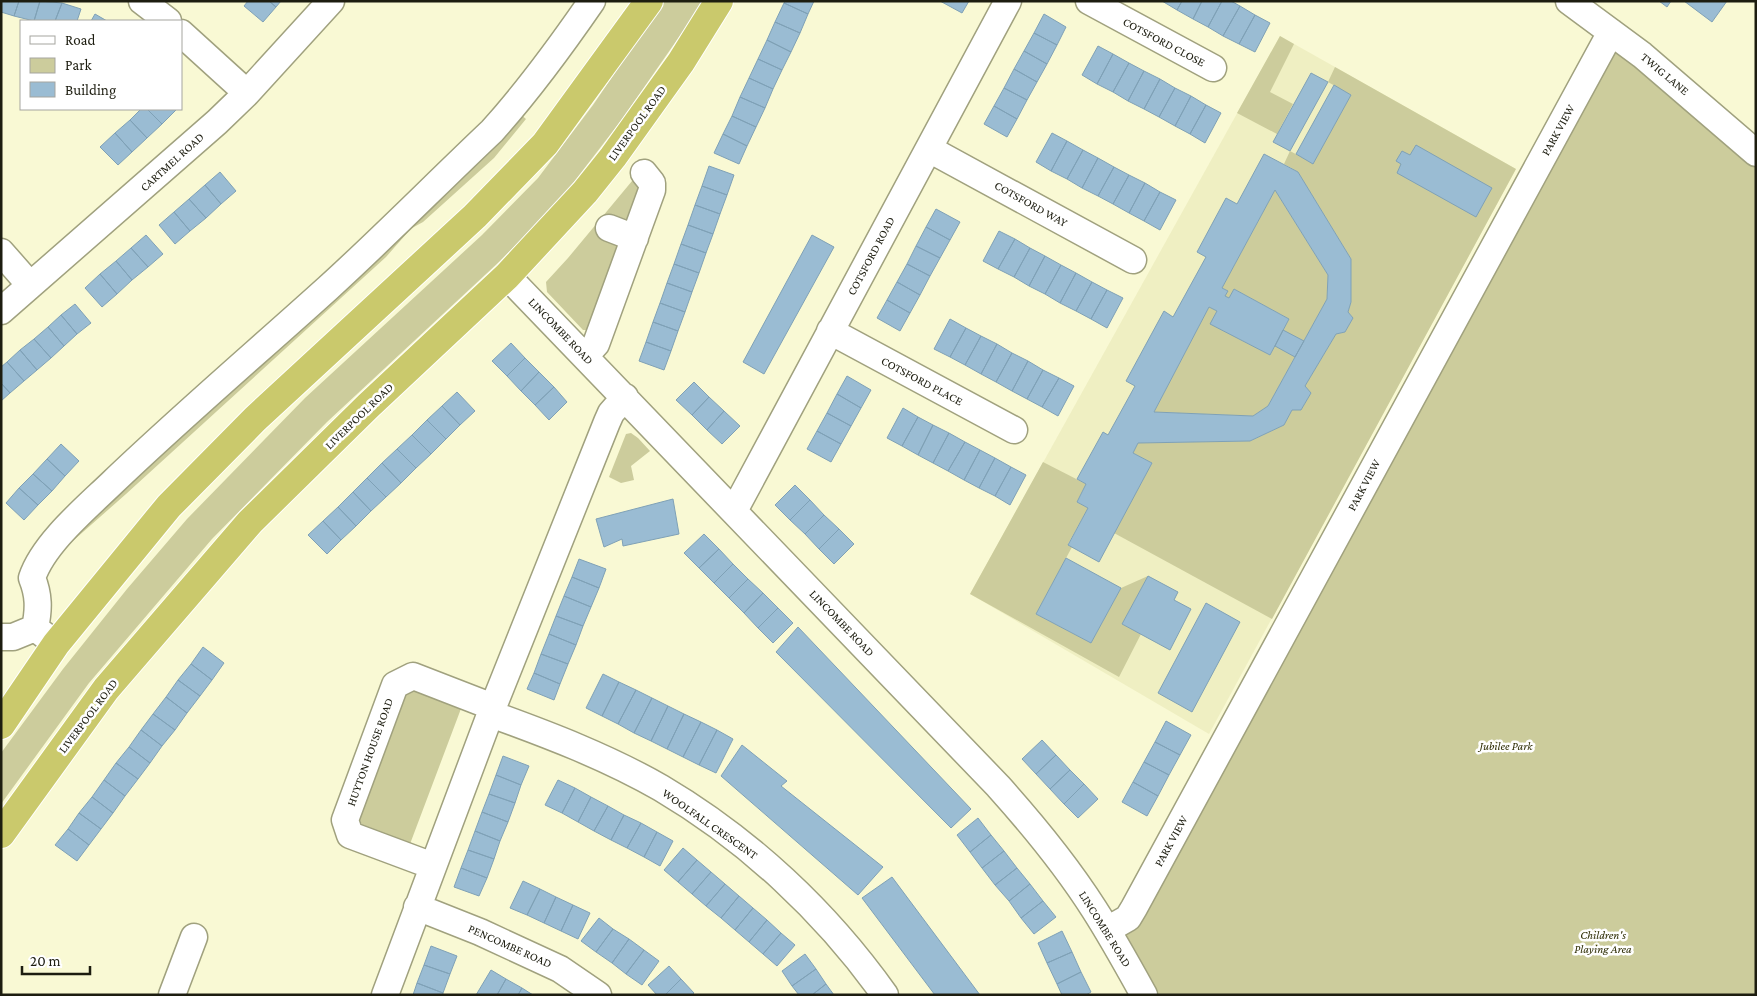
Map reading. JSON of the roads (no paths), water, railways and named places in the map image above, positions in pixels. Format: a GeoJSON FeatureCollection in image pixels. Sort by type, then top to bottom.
{"type":"FeatureCollection","features":[{"type":"Feature","properties":{"kind":"highway"},"geometry":{"type":"LineString","coordinates":[[1,725],[56,644],[170,506],[255,419],[475,216],[545,144],[649,1]]}},
{"type":"Feature","properties":{"kind":"highway","name":"LIVERPOOL ROAD"},"geometry":{"type":"LineString","coordinates":[[1,834],[106,689],[250,522],[368,406],[507,276],[585,192],[613,157],[681,62],[718,1]]}},
{"type":"Feature","properties":{"kind":"street"},"geometry":{"type":"LineString","coordinates":[[142,1],[167,20]]}},
{"type":"Feature","properties":{"kind":"street","name":"CARTMEL ROAD"},"geometry":{"type":"LineString","coordinates":[[1,311],[217,122],[247,93],[331,1]]}},
{"type":"Feature","properties":{"kind":"street"},"geometry":{"type":"LineString","coordinates":[[35,628],[39,610],[38,591],[32,578],[36,565],[48,549],[80,514],[125,471],[329,287],[492,131],[552,58],[592,1]]}},
{"type":"Feature","properties":{"kind":"street","name":"COTSFORD ROAD"},"geometry":{"type":"LineString","coordinates":[[734,511],[1008,1]]}},
{"type":"Feature","properties":{"kind":"street","name":"COTSFORD CLOSE"},"geometry":{"type":"LineString","coordinates":[[1089,1],[1213,68]]}},
{"type":"Feature","properties":{"kind":"street","name":"TWIG LANE"},"geometry":{"type":"LineString","coordinates":[[1568,1],[1673,80],[1756,153]]}},
{"type":"Feature","properties":{"kind":"street","name":"PARK VIEW"},"geometry":{"type":"LineString","coordinates":[[1107,930],[1128,918],[1134,908],[1611,32]]}},
{"type":"Feature","properties":{"kind":"street"},"geometry":{"type":"LineString","coordinates":[[182,34],[247,93]]}},
{"type":"Feature","properties":{"kind":"street","name":"COTSFORD WAY"},"geometry":{"type":"LineString","coordinates":[[929,149],[1132,260]]}},
{"type":"Feature","properties":{"kind":"street"},"geometry":{"type":"LineString","coordinates":[[585,356],[596,344],[652,190],[652,183],[644,173]]}},
{"type":"Feature","properties":{"kind":"street"},"geometry":{"type":"LineString","coordinates":[[609,228],[635,238]]}},
{"type":"Feature","properties":{"kind":"street"},"geometry":{"type":"LineString","coordinates":[[1,252],[30,285]]}},
{"type":"Feature","properties":{"kind":"street","name":"LINCOMBE ROAD"},"geometry":{"type":"LineString","coordinates":[[507,276],[998,786],[1039,832],[1061,861],[1107,930],[1144,995]]}},
{"type":"Feature","properties":{"kind":"street","name":"COTSFORD PLACE"},"geometry":{"type":"LineString","coordinates":[[830,331],[1014,430]]}},
{"type":"Feature","properties":{"kind":"street"},"geometry":{"type":"LineString","coordinates":[[385,995],[492,710],[607,422],[625,397]]}},
{"type":"Feature","properties":{"kind":"street"},"geometry":{"type":"LineString","coordinates":[[1,637],[14,638],[35,628]]}},
{"type":"Feature","properties":{"kind":"street"},"geometry":{"type":"LineString","coordinates":[[35,628],[56,644]]}},
{"type":"Feature","properties":{"kind":"street","name":"HUYTON HOUSE ROAD"},"geometry":{"type":"LineString","coordinates":[[433,866],[350,835],[345,820],[395,685],[413,676],[492,710]]}},
{"type":"Feature","properties":{"kind":"street","name":"WOOLFALL CRESCENT"},"geometry":{"type":"LineString","coordinates":[[492,710],[613,764],[662,789],[701,815],[764,862],[795,890],[845,943],[885,995]]}},
{"type":"Feature","properties":{"kind":"street","name":"PENCOMBE ROAD"},"geometry":{"type":"LineString","coordinates":[[417,907],[480,932],[560,969],[598,995]]}},
{"type":"Feature","properties":{"kind":"street"},"geometry":{"type":"LineString","coordinates":[[172,995],[194,937]]}},
{"type":"Feature","properties":{"kind":"park label","name":"Jubilee Park"},"geometry":{"type":"Point","coordinates":[1506,746]}},
{"type":"Feature","properties":{"kind":"park label","name":"Children's Playing Area"},"geometry":{"type":"Point","coordinates":[1603,942]}}]}
